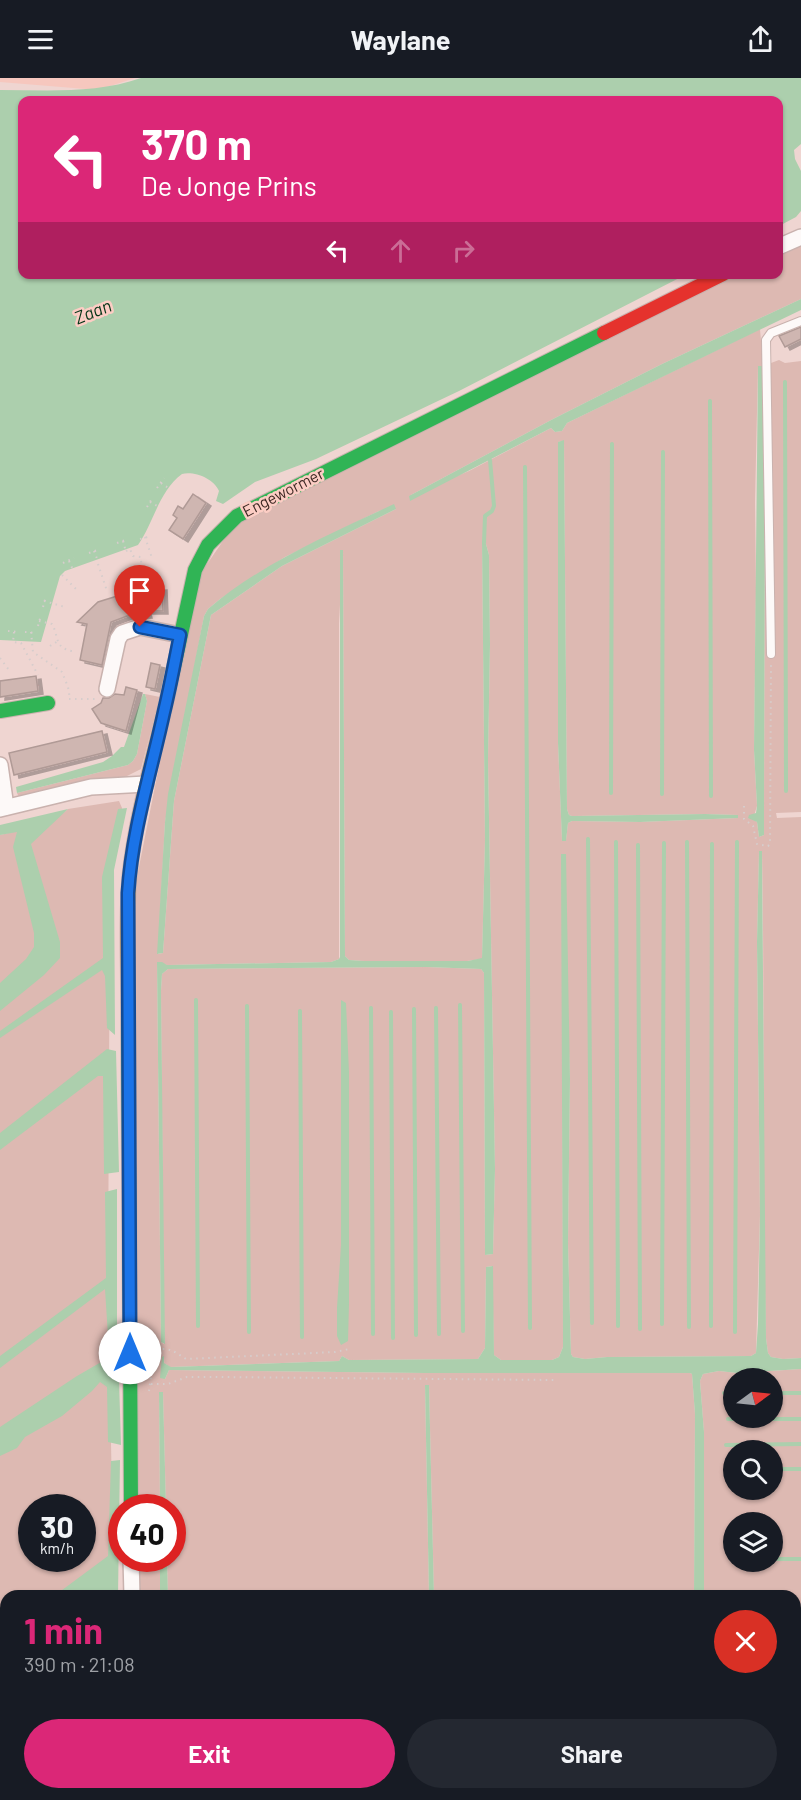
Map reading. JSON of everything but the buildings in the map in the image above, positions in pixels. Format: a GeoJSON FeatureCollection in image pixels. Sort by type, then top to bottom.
{"type":"FeatureCollection","features":[{"type":"Feature","properties":{"kind":"street"},"geometry":{"type":"LineString","coordinates":[[783,246],[801,237]]}},
{"type":"Feature","properties":{"kind":"street","name":"Engewormer"},"geometry":{"type":"LineString","coordinates":[[131,1494],[128,893],[130,866],[146,784],[197,562],[209,543],[237,516],[713,279]]}},
{"type":"Feature","properties":{"kind":"street"},"geometry":{"type":"LineString","coordinates":[[107,689],[118,639],[122,633],[140,627],[180,635]]}},
{"type":"Feature","properties":{"kind":"street"},"geometry":{"type":"LineString","coordinates":[[0,711],[48,703]]}},
{"type":"Feature","properties":{"kind":"street"},"geometry":{"type":"LineString","coordinates":[[0,765],[3,808],[91,787],[146,784]]}},
{"type":"Feature","properties":{"kind":"street"},"geometry":{"type":"LineString","coordinates":[[131,1572],[132,1590]]}},
{"type":"Feature","properties":{"kind":"lane"},"geometry":{"type":"LineString","coordinates":[[771,654],[766,339],[771,333],[801,321]]}},
{"type":"Feature","properties":{"kind":"path"},"geometry":{"type":"LineString","coordinates":[[158,488],[164,478]]}},
{"type":"Feature","properties":{"kind":"path"},"geometry":{"type":"LineString","coordinates":[[161,483],[170,489]]}},
{"type":"Feature","properties":{"kind":"path"},"geometry":{"type":"LineString","coordinates":[[147,507],[153,497]]}},
{"type":"Feature","properties":{"kind":"path"},"geometry":{"type":"LineString","coordinates":[[150,502],[159,507]]}},
{"type":"Feature","properties":{"kind":"path"},"geometry":{"type":"LineString","coordinates":[[140,539],[151,536]]}},
{"type":"Feature","properties":{"kind":"path"},"geometry":{"type":"LineString","coordinates":[[145,537],[151,555],[155,554]]}},
{"type":"Feature","properties":{"kind":"path"},"geometry":{"type":"LineString","coordinates":[[117,543],[128,539]]}},
{"type":"Feature","properties":{"kind":"path"},"geometry":{"type":"LineString","coordinates":[[123,541],[126,551],[130,549],[133,556],[141,557],[142,583]]}},
{"type":"Feature","properties":{"kind":"path"},"geometry":{"type":"LineString","coordinates":[[88,553],[100,549]]}},
{"type":"Feature","properties":{"kind":"path"},"geometry":{"type":"LineString","coordinates":[[94,551],[107,591]]}},
{"type":"Feature","properties":{"kind":"path"},"geometry":{"type":"LineString","coordinates":[[63,563],[74,558]]}},
{"type":"Feature","properties":{"kind":"path"},"geometry":{"type":"LineString","coordinates":[[69,561],[73,570]]}},
{"type":"Feature","properties":{"kind":"path"},"geometry":{"type":"LineString","coordinates":[[62,574],[76,589]]}},
{"type":"Feature","properties":{"kind":"path"},"geometry":{"type":"LineString","coordinates":[[43,607],[46,596]]}},
{"type":"Feature","properties":{"kind":"path"},"geometry":{"type":"LineString","coordinates":[[44,601],[65,607]]}},
{"type":"Feature","properties":{"kind":"path"},"geometry":{"type":"LineString","coordinates":[[38,626],[41,615]]}},
{"type":"Feature","properties":{"kind":"path"},"geometry":{"type":"LineString","coordinates":[[39,621],[52,624],[58,641],[65,649],[72,651]]}},
{"type":"Feature","properties":{"kind":"path"},"geometry":{"type":"LineString","coordinates":[[8,631],[20,632]]}},
{"type":"Feature","properties":{"kind":"path"},"geometry":{"type":"LineString","coordinates":[[14,632],[13,642],[21,643],[39,675]]}},
{"type":"Feature","properties":{"kind":"path"},"geometry":{"type":"LineString","coordinates":[[25,632],[37,633]]}},
{"type":"Feature","properties":{"kind":"path"},"geometry":{"type":"LineString","coordinates":[[31,632],[33,652],[62,672],[68,687],[69,699]]}},
{"type":"Feature","properties":{"kind":"path"},"geometry":{"type":"LineString","coordinates":[[51,646],[58,641]]}},
{"type":"Feature","properties":{"kind":"path"},"geometry":{"type":"LineString","coordinates":[[744,806],[744,819],[753,826],[757,844],[768,846],[770,844],[771,654]]}},
{"type":"Feature","properties":{"kind":"path"},"geometry":{"type":"LineString","coordinates":[[0,658],[9,670]]}},
{"type":"Feature","properties":{"kind":"path"},"geometry":{"type":"LineString","coordinates":[[48,703],[69,699],[94,700],[107,689]]}},
{"type":"Feature","properties":{"kind":"path"},"geometry":{"type":"LineString","coordinates":[[148,1394],[154,1353],[158,1349],[168,1349],[186,1359],[323,1353],[349,1349]]}},
{"type":"Feature","properties":{"kind":"path"},"geometry":{"type":"LineString","coordinates":[[151,1384],[168,1384],[187,1377],[555,1380]]}},
{"type":"Feature","properties":{"kind":"shaded area"},"geometry":{"type":"Polygon","coordinates":[[[0,78],[135,78],[98,90],[0,82],[0,78]]]}},
{"type":"Feature","properties":{"kind":"shaded area"},"geometry":{"type":"Polygon","coordinates":[[[801,242],[801,299],[662,364],[409,496],[469,471],[551,428],[555,432],[562,431],[567,423],[760,329],[763,366],[779,360],[785,363],[801,361],[801,812],[776,813],[777,818],[801,817],[801,1358],[771,1357],[768,1353],[766,1338],[762,851],[759,851],[757,942],[760,1215],[756,1353],[751,1356],[585,1359],[573,1357],[571,1354],[568,1243],[570,1079],[562,854],[563,1347],[559,1357],[552,1360],[501,1360],[494,1355],[492,1266],[486,1267],[485,1348],[478,1359],[349,1360],[342,1356],[339,1361],[170,1367],[164,1363],[165,1379],[169,1370],[692,1374],[695,1414],[694,1590],[434,1590],[429,1385],[425,1386],[429,1590],[168,1590],[167,1572],[186,1572],[186,1494],[166,1494],[163,1392],[159,1393],[160,1494],[138,1494],[133,897],[196,580],[234,525],[728,279],[783,279],[783,251],[801,242]],[[758,366],[754,750],[757,806],[753,819],[757,822],[759,837],[764,835],[765,503],[758,366]],[[564,441],[558,442],[558,743],[562,841],[566,840],[568,823],[572,821],[640,822],[738,818],[738,815],[705,814],[572,816],[569,815],[567,809],[564,441]],[[396,509],[379,511],[285,557],[220,599],[208,609],[204,616],[165,822],[158,954],[163,953],[174,801],[211,615],[282,566],[396,509]],[[482,544],[485,840],[482,959],[364,961],[349,960],[345,956],[343,550],[339,623],[339,959],[331,962],[167,965],[157,963],[161,1342],[164,1344],[161,991],[162,974],[168,969],[426,967],[481,969],[484,973],[485,1255],[493,1254],[495,1169],[488,759],[490,644],[489,555],[486,544],[482,544]]]}},
{"type":"Feature","properties":{"kind":"shaded area"},"geometry":{"type":"Polygon","coordinates":[[[145,694],[160,697],[141,769],[125,777],[19,797],[17,793],[128,765],[133,761],[137,754],[147,701],[145,694]]]}},
{"type":"Feature","properties":{"kind":"shaded area"},"geometry":{"type":"Polygon","coordinates":[[[119,801],[122,808],[110,870],[108,1289],[112,1494],[108,1494],[108,1572],[114,1572],[114,1590],[0,1590],[0,835],[61,815],[68,809],[119,801]]]}},
{"type":"Feature","properties":{"kind":"shaded area"},"geometry":{"type":"Polygon","coordinates":[[[801,1369],[801,1590],[704,1590],[704,1432],[700,1381],[703,1374],[723,1371],[723,1428],[783,1428],[783,1370],[801,1369]]]}},
{"type":"Feature","properties":{"kind":"shaded area"},"geometry":{"type":"Polygon","coordinates":[[[138,1572],[160,1572],[160,1590],[138,1590],[138,1572]]]}},
{"type":"Feature","properties":{"kind":"water","name":"Zaan"},"geometry":{"type":"Polygon","coordinates":[[[141,78],[801,78],[801,144],[794,150],[795,159],[801,171],[801,211],[796,217],[783,224],[783,96],[18,96],[18,279],[677,279],[459,391],[316,459],[255,482],[223,504],[216,501],[219,491],[209,480],[193,474],[182,474],[162,498],[138,545],[65,571],[60,576],[41,642],[0,640],[0,90],[89,89],[141,78]]]}},
{"type":"Feature","properties":{"kind":"water"},"geometry":{"type":"Polygon","coordinates":[[[801,299],[801,310],[567,423],[562,431],[555,432],[551,428],[410,501],[409,496],[553,419],[662,364],[801,299]]]}},
{"type":"Feature","properties":{"kind":"water"},"geometry":{"type":"Polygon","coordinates":[[[758,366],[763,366],[765,503],[764,835],[759,837],[757,822],[748,818],[749,815],[756,813],[757,806],[754,750],[758,366]]]}},
{"type":"Feature","properties":{"kind":"water"},"geometry":{"type":"Polygon","coordinates":[[[564,440],[567,809],[569,815],[705,814],[738,815],[738,818],[640,822],[572,821],[568,823],[566,841],[562,841],[558,743],[558,442],[564,440]]]}},
{"type":"Feature","properties":{"kind":"water"},"geometry":{"type":"Polygon","coordinates":[[[394,504],[396,509],[282,566],[211,615],[174,801],[163,953],[157,954],[168,794],[204,616],[208,609],[229,593],[274,563],[394,504]]]}},
{"type":"Feature","properties":{"kind":"water"},"geometry":{"type":"Polygon","coordinates":[[[482,543],[486,544],[489,555],[488,759],[495,1169],[493,1254],[485,1255],[484,973],[481,969],[426,967],[168,969],[162,974],[161,991],[165,1344],[161,1342],[157,962],[167,965],[331,962],[340,957],[340,550],[343,550],[345,956],[349,960],[364,961],[468,961],[482,958],[485,840],[482,543]]]}},
{"type":"Feature","properties":{"kind":"water"},"geometry":{"type":"Polygon","coordinates":[[[143,694],[147,701],[137,754],[128,765],[17,793],[16,787],[103,762],[124,747],[143,694]]]}},
{"type":"Feature","properties":{"kind":"water"},"geometry":{"type":"Polygon","coordinates":[[[127,808],[114,870],[115,1035],[107,1028],[105,976],[102,970],[0,1038],[0,1031],[103,958],[102,877],[118,809],[127,808]]]}},
{"type":"Feature","properties":{"kind":"water"},"geometry":{"type":"Polygon","coordinates":[[[68,809],[31,844],[60,942],[60,958],[44,975],[0,1011],[0,983],[26,959],[34,947],[34,933],[13,847],[17,832],[0,835],[0,825],[68,809]]]}},
{"type":"Feature","properties":{"kind":"water"},"geometry":{"type":"Polygon","coordinates":[[[759,851],[762,851],[766,1338],[768,1353],[771,1357],[801,1358],[801,1369],[723,1368],[723,1371],[703,1374],[700,1381],[704,1432],[704,1590],[694,1590],[695,1414],[692,1374],[690,1373],[169,1370],[165,1379],[160,1378],[164,1356],[164,1363],[171,1367],[339,1361],[342,1356],[349,1360],[478,1359],[485,1348],[486,1267],[493,1266],[494,1355],[501,1360],[552,1360],[559,1357],[563,1347],[561,854],[566,854],[570,1079],[568,1243],[571,1354],[573,1357],[585,1359],[751,1356],[756,1353],[760,1215],[757,942],[759,851]]]}},
{"type":"Feature","properties":{"kind":"water"},"geometry":{"type":"Polygon","coordinates":[[[341,1000],[346,1003],[349,1072],[349,1304],[348,1341],[341,1345],[337,1336],[337,1308],[341,1245],[341,1000]]]}},
{"type":"Feature","properties":{"kind":"water"},"geometry":{"type":"Polygon","coordinates":[[[107,1049],[116,1051],[119,1172],[104,1174],[103,1076],[98,1076],[0,1150],[0,1133],[107,1049]]]}},
{"type":"Feature","properties":{"kind":"water"},"geometry":{"type":"Polygon","coordinates":[[[117,1189],[117,1335],[108,1336],[105,1289],[0,1368],[0,1356],[106,1278],[105,1192],[117,1189]]]}},
{"type":"Feature","properties":{"kind":"water"},"geometry":{"type":"Polygon","coordinates":[[[115,1354],[119,1380],[121,1445],[108,1442],[107,1387],[100,1382],[62,1416],[25,1437],[17,1448],[0,1456],[0,1427],[115,1354]]]}},
{"type":"Feature","properties":{"kind":"water"},"geometry":{"type":"Polygon","coordinates":[[[425,1385],[429,1385],[434,1590],[429,1590],[425,1385]]]}},
{"type":"Feature","properties":{"kind":"water"},"geometry":{"type":"Polygon","coordinates":[[[159,1392],[163,1392],[166,1494],[160,1494],[159,1392]]]}},
{"type":"Feature","properties":{"kind":"water"},"geometry":{"type":"Polygon","coordinates":[[[120,1460],[120,1494],[110,1494],[111,1461],[120,1460]]]}},
{"type":"Feature","properties":{"kind":"water"},"geometry":{"type":"Polygon","coordinates":[[[108,1556],[108,1572],[118,1572],[118,1590],[62,1590],[86,1572],[96,1572],[96,1565],[108,1556]]]}},
{"type":"Feature","properties":{"kind":"water"},"geometry":{"type":"Polygon","coordinates":[[[160,1572],[167,1572],[168,1590],[160,1590],[160,1572]]]}},
{"type":"Feature","properties":{"kind":"waterway"},"geometry":{"type":"LineString","coordinates":[[785,382],[786,791]]}},
{"type":"Feature","properties":{"kind":"waterway"},"geometry":{"type":"LineString","coordinates":[[710,401],[711,796]]}},
{"type":"Feature","properties":{"kind":"waterway"},"geometry":{"type":"LineString","coordinates":[[611,793],[612,444]]}},
{"type":"Feature","properties":{"kind":"waterway"},"geometry":{"type":"LineString","coordinates":[[662,794],[663,452]]}},
{"type":"Feature","properties":{"kind":"waterway"},"geometry":{"type":"LineString","coordinates":[[484,543],[485,516],[492,511],[494,506],[490,460]]}},
{"type":"Feature","properties":{"kind":"waterway"},"geometry":{"type":"LineString","coordinates":[[525,467],[530,1328]]}},
{"type":"Feature","properties":{"kind":"waterway"},"geometry":{"type":"LineString","coordinates":[[588,839],[592,1323]]}},
{"type":"Feature","properties":{"kind":"waterway"},"geometry":{"type":"LineString","coordinates":[[616,842],[618,1326]]}},
{"type":"Feature","properties":{"kind":"waterway"},"geometry":{"type":"LineString","coordinates":[[687,842],[689,1327]]}},
{"type":"Feature","properties":{"kind":"waterway"},"geometry":{"type":"LineString","coordinates":[[735,1332],[737,842]]}},
{"type":"Feature","properties":{"kind":"waterway"},"geometry":{"type":"LineString","coordinates":[[662,1324],[664,843]]}},
{"type":"Feature","properties":{"kind":"waterway"},"geometry":{"type":"LineString","coordinates":[[711,1326],[712,844]]}},
{"type":"Feature","properties":{"kind":"waterway"},"geometry":{"type":"LineString","coordinates":[[638,845],[640,1329]]}},
{"type":"Feature","properties":{"kind":"waterway"},"geometry":{"type":"LineString","coordinates":[[196,1000],[198,1326]]}},
{"type":"Feature","properties":{"kind":"waterway"},"geometry":{"type":"LineString","coordinates":[[460,1005],[463,1331]]}},
{"type":"Feature","properties":{"kind":"waterway"},"geometry":{"type":"LineString","coordinates":[[247,1006],[249,1332]]}},
{"type":"Feature","properties":{"kind":"waterway"},"geometry":{"type":"LineString","coordinates":[[371,1008],[373,1334]]}},
{"type":"Feature","properties":{"kind":"waterway"},"geometry":{"type":"LineString","coordinates":[[436,1008],[439,1334]]}},
{"type":"Feature","properties":{"kind":"waterway"},"geometry":{"type":"LineString","coordinates":[[414,1009],[416,1335]]}},
{"type":"Feature","properties":{"kind":"waterway"},"geometry":{"type":"LineString","coordinates":[[300,1011],[302,1337]]}},
{"type":"Feature","properties":{"kind":"waterway"},"geometry":{"type":"LineString","coordinates":[[391,1012],[393,1338]]}},
{"type":"Feature","properties":{"kind":"waterway"},"geometry":{"type":"LineString","coordinates":[[783,1393],[801,1393]]}},
{"type":"Feature","properties":{"kind":"waterway"},"geometry":{"type":"LineString","coordinates":[[783,1419],[801,1419]]}},
{"type":"Feature","properties":{"kind":"waterway"},"geometry":{"type":"LineString","coordinates":[[783,1444],[801,1444]]}},
{"type":"Feature","properties":{"kind":"waterway"},"geometry":{"type":"LineString","coordinates":[[783,1469],[801,1469]]}},
{"type":"Feature","properties":{"kind":"waterway"},"geometry":{"type":"LineString","coordinates":[[783,1559],[801,1559]]}},
{"type":"Feature","properties":{"kind":"traffic: fast"},"geometry":{"type":"LineString","coordinates":[[169,690],[195,570],[208,545],[237,516],[604,333]]}},
{"type":"Feature","properties":{"kind":"traffic: fast"},"geometry":{"type":"LineString","coordinates":[[0,711],[48,703]]}},
{"type":"Feature","properties":{"kind":"traffic: fast"},"geometry":{"type":"LineString","coordinates":[[128,987],[131,1494]]}},
{"type":"Feature","properties":{"kind":"traffic: slow"},"geometry":{"type":"LineString","coordinates":[[128,987],[128,914],[133,848],[169,690]]}},
{"type":"Feature","properties":{"kind":"traffic: jam"},"geometry":{"type":"LineString","coordinates":[[604,333],[713,279]]}},
{"type":"Feature","properties":{"kind":"route"},"geometry":{"type":"LineString","coordinates":[[130,1353],[128,893],[130,866],[146,784],[180,635],[140,627]]}}]}
